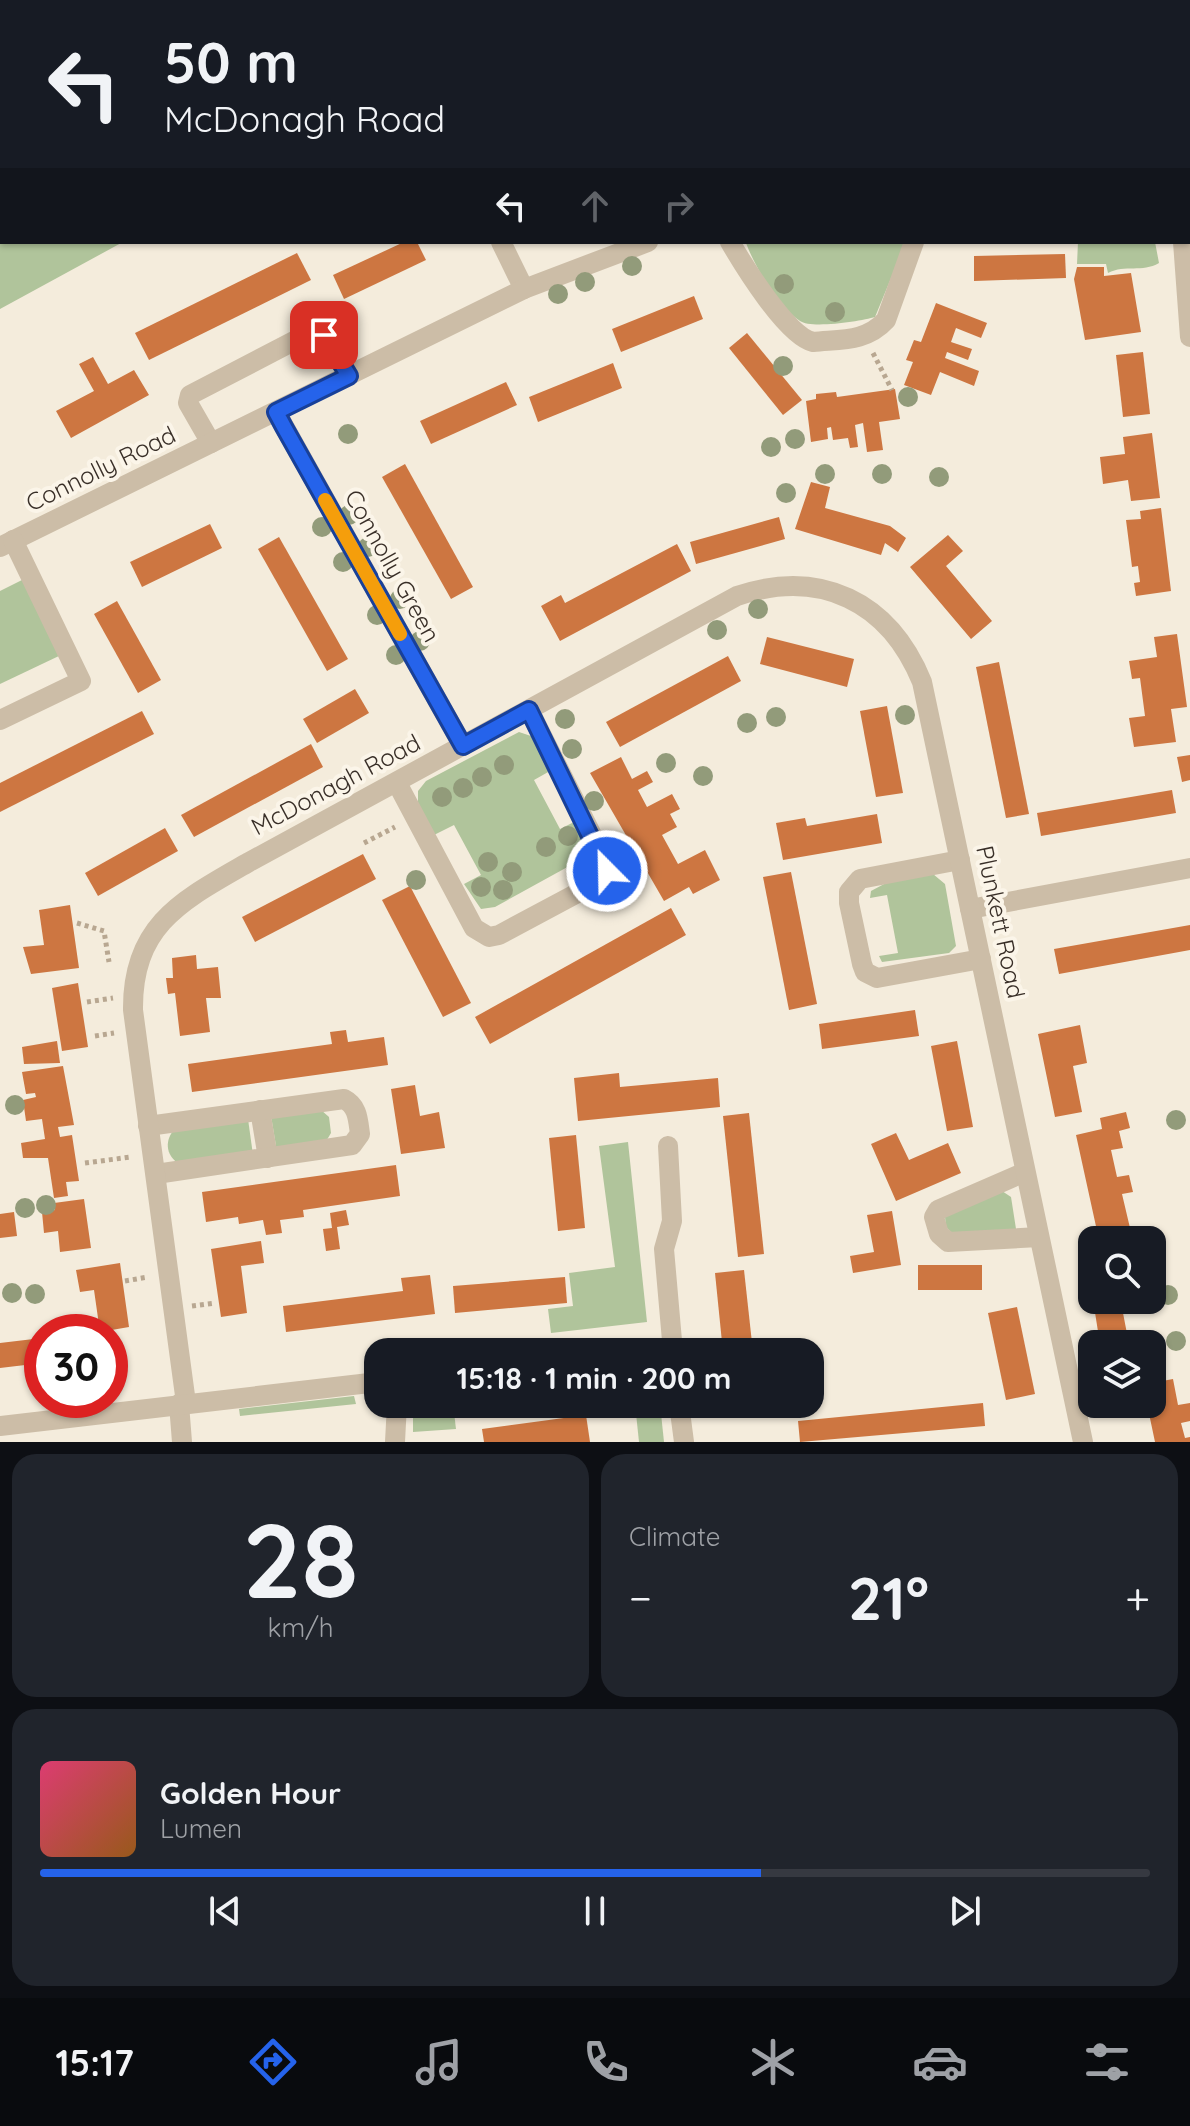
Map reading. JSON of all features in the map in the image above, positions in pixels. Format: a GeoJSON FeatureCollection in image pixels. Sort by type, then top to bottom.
{"type":"FeatureCollection","features":[{"type":"Feature","properties":{"kind":"street"},"geometry":{"type":"LineString","coordinates":[[502,244],[524,289]]}},
{"type":"Feature","properties":{"kind":"street","name":"Connolly Road"},"geometry":{"type":"LineString","coordinates":[[0,720],[81,681],[7,544],[524,289],[643,244]]}},
{"type":"Feature","properties":{"kind":"street"},"geometry":{"type":"LineString","coordinates":[[731,244],[742,264],[804,340],[868,337],[886,320],[913,244]]}},
{"type":"Feature","properties":{"kind":"street"},"geometry":{"type":"LineString","coordinates":[[1183,244],[1190,335]]}},
{"type":"Feature","properties":{"kind":"street","name":"Connolly Road"},"geometry":{"type":"LineString","coordinates":[[211,443],[188,403],[190,395],[315,330],[324,335],[349,376]]}},
{"type":"Feature","properties":{"kind":"street","name":"Connolly Green"},"geometry":{"type":"LineString","coordinates":[[276,412],[463,746]]}},
{"type":"Feature","properties":{"kind":"street","name":"McDonagh Road"},"geometry":{"type":"LineString","coordinates":[[182,1442],[183,1403],[156,1174],[134,1031],[133,989],[143,952],[156,928],[184,900],[737,596],[773,586],[805,585],[832,591],[865,606],[888,626],[910,654],[922,682]]}},
{"type":"Feature","properties":{"kind":"street","name":"Plunkett Road"},"geometry":{"type":"LineString","coordinates":[[922,682],[1083,1442]]}},
{"type":"Feature","properties":{"kind":"street"},"geometry":{"type":"LineString","coordinates":[[397,783],[474,928],[481,935],[499,935],[605,876],[606,863],[529,710]]}},
{"type":"Feature","properties":{"kind":"street"},"geometry":{"type":"LineString","coordinates":[[960,860],[860,879],[853,884],[849,903],[862,964],[865,972],[877,978],[981,959]]}},
{"type":"Feature","properties":{"kind":"street"},"geometry":{"type":"LineString","coordinates":[[970,909],[1190,868]]}},
{"type":"Feature","properties":{"kind":"street"},"geometry":{"type":"LineString","coordinates":[[148,1126],[344,1099],[352,1104],[357,1116],[359,1139],[352,1145],[156,1174]]}},
{"type":"Feature","properties":{"kind":"street"},"geometry":{"type":"LineString","coordinates":[[260,1110],[268,1158]]}},
{"type":"Feature","properties":{"kind":"street"},"geometry":{"type":"LineString","coordinates":[[668,1146],[672,1221],[664,1249],[672,1338]]}},
{"type":"Feature","properties":{"kind":"street"},"geometry":{"type":"LineString","coordinates":[[1025,1172],[938,1210],[934,1217],[939,1234],[948,1242],[1022,1241],[1039,1237]]}},
{"type":"Feature","properties":{"kind":"street"},"geometry":{"type":"LineString","coordinates":[[0,1426],[364,1384]]}},
{"type":"Feature","properties":{"kind":"street"},"geometry":{"type":"LineString","coordinates":[[395,1442],[396,1418]]}},
{"type":"Feature","properties":{"kind":"street"},"geometry":{"type":"LineString","coordinates":[[681,1418],[684,1442]]}},
{"type":"Feature","properties":{"kind":"path"},"geometry":{"type":"LineString","coordinates":[[868,337],[876,365],[892,390]]}},
{"type":"Feature","properties":{"kind":"path"},"geometry":{"type":"LineString","coordinates":[[364,843],[415,817]]}},
{"type":"Feature","properties":{"kind":"path"},"geometry":{"type":"LineString","coordinates":[[77,923],[104,931],[109,962]]}},
{"type":"Feature","properties":{"kind":"path"},"geometry":{"type":"LineString","coordinates":[[87,1002],[116,997]]}},
{"type":"Feature","properties":{"kind":"path"},"geometry":{"type":"LineString","coordinates":[[95,1036],[118,1032]]}},
{"type":"Feature","properties":{"kind":"path"},"geometry":{"type":"LineString","coordinates":[[85,1163],[136,1156]]}},
{"type":"Feature","properties":{"kind":"path"},"geometry":{"type":"LineString","coordinates":[[125,1281],[154,1276]]}},
{"type":"Feature","properties":{"kind":"path"},"geometry":{"type":"LineString","coordinates":[[188,1307],[215,1303]]}},
{"type":"Feature","properties":{"kind":"green space"},"geometry":{"type":"Polygon","coordinates":[[[0,244],[119,244],[0,309],[0,244]]]}},
{"type":"Feature","properties":{"kind":"green space"},"geometry":{"type":"Polygon","coordinates":[[[746,244],[905,244],[875,317],[848,322],[825,324],[800,321],[776,296],[746,244]]]}},
{"type":"Feature","properties":{"kind":"green space"},"geometry":{"type":"Polygon","coordinates":[[[1078,244],[1155,244],[1159,263],[1146,268],[1108,273],[1106,264],[1077,264],[1078,244]]]}},
{"type":"Feature","properties":{"kind":"green space"},"geometry":{"type":"Polygon","coordinates":[[[24,579],[61,655],[0,684],[0,591],[24,579]]]}},
{"type":"Feature","properties":{"kind":"green space"},"geometry":{"type":"Polygon","coordinates":[[[519,732],[534,737],[550,771],[534,780],[560,829],[578,820],[589,847],[582,859],[495,907],[481,909],[464,884],[481,875],[454,825],[434,835],[418,805],[418,791],[426,781],[519,732]]]}},
{"type":"Feature","properties":{"kind":"green space"},"geometry":{"type":"Polygon","coordinates":[[[933,874],[945,884],[956,946],[949,953],[882,962],[879,956],[898,953],[887,895],[870,898],[871,891],[886,883],[933,874]]]}},
{"type":"Feature","properties":{"kind":"green space"},"geometry":{"type":"Polygon","coordinates":[[[321,1110],[329,1117],[331,1133],[325,1143],[277,1152],[271,1116],[321,1110]]]}},
{"type":"Feature","properties":{"kind":"green space"},"geometry":{"type":"Polygon","coordinates":[[[248,1119],[253,1155],[179,1164],[169,1153],[168,1140],[173,1131],[248,1119]]]}},
{"type":"Feature","properties":{"kind":"green space"},"geometry":{"type":"Polygon","coordinates":[[[628,1142],[647,1322],[551,1333],[548,1309],[573,1306],[569,1273],[615,1267],[599,1146],[628,1142]]]}},
{"type":"Feature","properties":{"kind":"green space"},"geometry":{"type":"Polygon","coordinates":[[[1002,1191],[1011,1197],[1016,1229],[955,1236],[946,1227],[945,1217],[1002,1191]]]}},
{"type":"Feature","properties":{"kind":"green space"},"geometry":{"type":"Polygon","coordinates":[[[354,1396],[356,1404],[240,1416],[239,1409],[354,1396]]]}},
{"type":"Feature","properties":{"kind":"green space"},"geometry":{"type":"Polygon","coordinates":[[[413,1418],[455,1418],[456,1429],[413,1432],[413,1418]]]}},
{"type":"Feature","properties":{"kind":"green space"},"geometry":{"type":"Polygon","coordinates":[[[636,1418],[661,1418],[664,1442],[639,1442],[636,1418]]]}},
{"type":"Feature","properties":{"kind":"building"},"geometry":{"type":"Polygon","coordinates":[[[400,244],[418,244],[426,260],[344,299],[333,275],[400,244]]]}},
{"type":"Feature","properties":{"kind":"building"},"geometry":{"type":"Polygon","coordinates":[[[297,253],[311,280],[149,360],[135,333],[297,253]]]}},
{"type":"Feature","properties":{"kind":"building"},"geometry":{"type":"Polygon","coordinates":[[[1065,254],[1066,278],[974,281],[974,256],[1065,254]]]}},
{"type":"Feature","properties":{"kind":"building"},"geometry":{"type":"Polygon","coordinates":[[[1077,267],[1104,267],[1104,276],[1131,273],[1141,332],[1085,340],[1074,279],[1077,267]]]}},
{"type":"Feature","properties":{"kind":"building"},"geometry":{"type":"Polygon","coordinates":[[[694,296],[703,319],[621,352],[612,329],[694,296]]]}},
{"type":"Feature","properties":{"kind":"building"},"geometry":{"type":"Polygon","coordinates":[[[936,303],[987,323],[981,338],[956,328],[951,342],[972,349],[968,360],[947,352],[945,358],[979,371],[974,386],[940,372],[931,395],[904,385],[913,362],[906,360],[914,340],[921,342],[936,303]]]}},
{"type":"Feature","properties":{"kind":"building"},"geometry":{"type":"Polygon","coordinates":[[[747,333],[802,400],[783,415],[729,348],[747,333]]]}},
{"type":"Feature","properties":{"kind":"building"},"geometry":{"type":"Polygon","coordinates":[[[1143,352],[1150,414],[1123,417],[1116,355],[1143,352]]]}},
{"type":"Feature","properties":{"kind":"building"},"geometry":{"type":"Polygon","coordinates":[[[93,357],[108,384],[134,370],[149,395],[71,438],[56,411],[94,391],[79,364],[93,357]]]}},
{"type":"Feature","properties":{"kind":"building"},"geometry":{"type":"Polygon","coordinates":[[[613,363],[622,388],[538,422],[529,397],[613,363]]]}},
{"type":"Feature","properties":{"kind":"building"},"geometry":{"type":"Polygon","coordinates":[[[506,382],[517,405],[431,444],[420,421],[506,382]]]}},
{"type":"Feature","properties":{"kind":"building"},"geometry":{"type":"Polygon","coordinates":[[[895,389],[900,419],[879,422],[883,450],[867,452],[863,423],[855,425],[858,447],[850,448],[848,438],[833,440],[831,427],[827,428],[828,439],[811,442],[806,401],[816,399],[816,394],[836,392],[837,397],[895,389]]]}},
{"type":"Feature","properties":{"kind":"building"},"geometry":{"type":"Polygon","coordinates":[[[1152,433],[1160,498],[1131,501],[1128,480],[1103,484],[1100,457],[1125,454],[1123,437],[1152,433]]]}},
{"type":"Feature","properties":{"kind":"building"},"geometry":{"type":"Polygon","coordinates":[[[405,464],[473,587],[451,599],[382,477],[405,464]]]}},
{"type":"Feature","properties":{"kind":"building"},"geometry":{"type":"Polygon","coordinates":[[[811,482],[830,487],[825,508],[890,526],[906,538],[898,552],[885,543],[881,555],[795,529],[811,482]]]}},
{"type":"Feature","properties":{"kind":"building"},"geometry":{"type":"Polygon","coordinates":[[[1161,508],[1171,591],[1136,596],[1134,583],[1140,582],[1138,566],[1132,567],[1126,520],[1141,519],[1140,511],[1161,508]]]}},
{"type":"Feature","properties":{"kind":"building"},"geometry":{"type":"Polygon","coordinates":[[[779,517],[785,539],[696,564],[690,542],[779,517]]]}},
{"type":"Feature","properties":{"kind":"building"},"geometry":{"type":"Polygon","coordinates":[[[210,524],[222,548],[142,587],[130,562],[210,524]]]}},
{"type":"Feature","properties":{"kind":"building"},"geometry":{"type":"Polygon","coordinates":[[[948,535],[963,551],[946,566],[992,621],[971,639],[910,567],[948,535]]]}},
{"type":"Feature","properties":{"kind":"building"},"geometry":{"type":"Polygon","coordinates":[[[279,537],[348,659],[327,671],[258,549],[279,537]]]}},
{"type":"Feature","properties":{"kind":"building"},"geometry":{"type":"Polygon","coordinates":[[[677,544],[691,571],[560,641],[541,606],[561,595],[565,603],[677,544]]]}},
{"type":"Feature","properties":{"kind":"building"},"geometry":{"type":"Polygon","coordinates":[[[117,601],[161,680],[138,693],[94,614],[117,601]]]}},
{"type":"Feature","properties":{"kind":"building"},"geometry":{"type":"Polygon","coordinates":[[[1177,634],[1187,707],[1171,709],[1176,742],[1134,747],[1129,718],[1145,716],[1140,678],[1132,679],[1129,661],[1157,657],[1154,637],[1177,634]]]}},
{"type":"Feature","properties":{"kind":"building"},"geometry":{"type":"Polygon","coordinates":[[[767,637],[854,659],[847,687],[760,664],[767,637]]]}},
{"type":"Feature","properties":{"kind":"building"},"geometry":{"type":"Polygon","coordinates":[[[728,656],[741,681],[620,747],[606,722],[728,656]]]}},
{"type":"Feature","properties":{"kind":"building"},"geometry":{"type":"Polygon","coordinates":[[[999,662],[1029,814],[1006,818],[976,667],[999,662]]]}},
{"type":"Feature","properties":{"kind":"building"},"geometry":{"type":"Polygon","coordinates":[[[355,689],[369,713],[317,743],[303,719],[355,689]]]}},
{"type":"Feature","properties":{"kind":"building"},"geometry":{"type":"Polygon","coordinates":[[[887,706],[903,793],[876,797],[860,711],[887,706]]]}},
{"type":"Feature","properties":{"kind":"building"},"geometry":{"type":"Polygon","coordinates":[[[142,711],[154,734],[0,812],[0,783],[142,711]]]}},
{"type":"Feature","properties":{"kind":"building"},"geometry":{"type":"Polygon","coordinates":[[[311,744],[323,767],[194,837],[181,815],[311,744]]]}},
{"type":"Feature","properties":{"kind":"building"},"geometry":{"type":"Polygon","coordinates":[[[1190,755],[1190,780],[1182,782],[1177,757],[1190,755]]]}},
{"type":"Feature","properties":{"kind":"building"},"geometry":{"type":"Polygon","coordinates":[[[621,757],[632,779],[647,771],[653,782],[638,790],[647,807],[672,794],[680,809],[670,814],[677,827],[662,835],[678,864],[705,850],[720,880],[693,894],[689,887],[664,901],[590,773],[621,757]]]}},
{"type":"Feature","properties":{"kind":"building"},"geometry":{"type":"Polygon","coordinates":[[[1172,790],[1176,813],[1041,836],[1037,813],[1172,790]]]}},
{"type":"Feature","properties":{"kind":"building"},"geometry":{"type":"Polygon","coordinates":[[[877,814],[882,843],[783,860],[776,823],[805,818],[807,826],[877,814]]]}},
{"type":"Feature","properties":{"kind":"building"},"geometry":{"type":"Polygon","coordinates":[[[165,828],[178,851],[98,896],[85,873],[165,828]]]}},
{"type":"Feature","properties":{"kind":"building"},"geometry":{"type":"Polygon","coordinates":[[[363,854],[376,879],[255,942],[242,917],[363,854]]]}},
{"type":"Feature","properties":{"kind":"building"},"geometry":{"type":"Polygon","coordinates":[[[791,872],[817,1004],[789,1010],[763,877],[791,872]]]}},
{"type":"Feature","properties":{"kind":"building"},"geometry":{"type":"Polygon","coordinates":[[[410,886],[471,1003],[443,1017],[382,900],[410,886]]]}},
{"type":"Feature","properties":{"kind":"building"},"geometry":{"type":"Polygon","coordinates":[[[70,905],[79,968],[31,974],[23,947],[44,945],[39,910],[70,905]]]}},
{"type":"Feature","properties":{"kind":"building"},"geometry":{"type":"Polygon","coordinates":[[[671,908],[686,935],[490,1044],[475,1017],[671,908]]]}},
{"type":"Feature","properties":{"kind":"building"},"geometry":{"type":"Polygon","coordinates":[[[1190,925],[1190,950],[1059,974],[1054,949],[1190,925]]]}},
{"type":"Feature","properties":{"kind":"building"},"geometry":{"type":"Polygon","coordinates":[[[196,955],[197,969],[218,967],[221,998],[206,998],[210,1032],[180,1036],[175,993],[168,994],[166,978],[173,978],[172,958],[196,955]]]}},
{"type":"Feature","properties":{"kind":"building"},"geometry":{"type":"Polygon","coordinates":[[[78,983],[88,1047],[62,1051],[52,988],[78,983]]]}},
{"type":"Feature","properties":{"kind":"building"},"geometry":{"type":"Polygon","coordinates":[[[915,1010],[919,1036],[822,1049],[819,1024],[915,1010]]]}},
{"type":"Feature","properties":{"kind":"building"},"geometry":{"type":"Polygon","coordinates":[[[1080,1025],[1087,1063],[1073,1066],[1082,1112],[1055,1117],[1038,1034],[1080,1025]]]}},
{"type":"Feature","properties":{"kind":"building"},"geometry":{"type":"Polygon","coordinates":[[[346,1030],[348,1042],[384,1037],[388,1065],[192,1092],[188,1064],[332,1044],[330,1032],[346,1030]]]}},
{"type":"Feature","properties":{"kind":"building"},"geometry":{"type":"Polygon","coordinates":[[[57,1041],[60,1063],[24,1064],[22,1047],[57,1041]]]}},
{"type":"Feature","properties":{"kind":"building"},"geometry":{"type":"Polygon","coordinates":[[[957,1041],[973,1127],[947,1131],[931,1046],[957,1041]]]}},
{"type":"Feature","properties":{"kind":"building"},"geometry":{"type":"Polygon","coordinates":[[[63,1066],[74,1125],[58,1127],[60,1137],[72,1135],[79,1181],[66,1182],[68,1196],[54,1198],[48,1158],[23,1158],[21,1143],[45,1139],[42,1119],[26,1121],[23,1100],[36,1097],[35,1093],[26,1094],[22,1072],[63,1066]]]}},
{"type":"Feature","properties":{"kind":"building"},"geometry":{"type":"Polygon","coordinates":[[[619,1073],[620,1087],[718,1078],[720,1107],[578,1121],[574,1078],[619,1073]]]}},
{"type":"Feature","properties":{"kind":"building"},"geometry":{"type":"Polygon","coordinates":[[[415,1085],[420,1116],[439,1112],[445,1148],[401,1154],[391,1089],[415,1085]]]}},
{"type":"Feature","properties":{"kind":"building"},"geometry":{"type":"Polygon","coordinates":[[[1126,1112],[1130,1128],[1119,1131],[1123,1148],[1111,1150],[1117,1177],[1129,1175],[1133,1192],[1122,1194],[1130,1226],[1096,1226],[1076,1135],[1102,1129],[1100,1118],[1126,1112]]]}},
{"type":"Feature","properties":{"kind":"building"},"geometry":{"type":"Polygon","coordinates":[[[749,1113],[764,1254],[738,1257],[723,1116],[749,1113]]]}},
{"type":"Feature","properties":{"kind":"building"},"geometry":{"type":"Polygon","coordinates":[[[896,1133],[909,1160],[948,1143],[961,1173],[896,1201],[871,1144],[896,1133]]]}},
{"type":"Feature","properties":{"kind":"building"},"geometry":{"type":"Polygon","coordinates":[[[576,1135],[585,1228],[558,1231],[549,1138],[576,1135]]]}},
{"type":"Feature","properties":{"kind":"building"},"geometry":{"type":"Polygon","coordinates":[[[396,1165],[400,1196],[303,1210],[304,1217],[280,1220],[282,1233],[266,1235],[263,1220],[239,1224],[238,1217],[206,1222],[202,1192],[396,1165]]]}},
{"type":"Feature","properties":{"kind":"building"},"geometry":{"type":"Polygon","coordinates":[[[84,1199],[91,1248],[60,1252],[58,1231],[44,1233],[42,1212],[55,1210],[54,1203],[84,1199]]]}},
{"type":"Feature","properties":{"kind":"building"},"geometry":{"type":"Polygon","coordinates":[[[346,1210],[349,1225],[337,1227],[340,1249],[326,1251],[323,1229],[332,1228],[330,1213],[346,1210]]]}},
{"type":"Feature","properties":{"kind":"building"},"geometry":{"type":"Polygon","coordinates":[[[892,1211],[901,1265],[853,1273],[850,1256],[874,1252],[867,1215],[892,1211]]]}},
{"type":"Feature","properties":{"kind":"building"},"geometry":{"type":"Polygon","coordinates":[[[14,1212],[17,1236],[0,1238],[0,1214],[14,1212]]]}},
{"type":"Feature","properties":{"kind":"building"},"geometry":{"type":"Polygon","coordinates":[[[261,1241],[264,1263],[241,1266],[247,1313],[221,1317],[211,1249],[261,1241]]]}},
{"type":"Feature","properties":{"kind":"building"},"geometry":{"type":"Polygon","coordinates":[[[120,1263],[127,1314],[97,1314],[94,1290],[80,1292],[76,1270],[120,1263]]]}},
{"type":"Feature","properties":{"kind":"building"},"geometry":{"type":"Polygon","coordinates":[[[918,1265],[982,1265],[982,1290],[918,1290],[918,1265]]]}},
{"type":"Feature","properties":{"kind":"building"},"geometry":{"type":"Polygon","coordinates":[[[744,1270],[751,1338],[722,1338],[715,1273],[744,1270]]]}},
{"type":"Feature","properties":{"kind":"building"},"geometry":{"type":"Polygon","coordinates":[[[430,1275],[435,1314],[286,1332],[283,1306],[403,1291],[401,1278],[430,1275]]]}},
{"type":"Feature","properties":{"kind":"building"},"geometry":{"type":"Polygon","coordinates":[[[565,1277],[567,1303],[455,1313],[453,1286],[565,1277]]]}},
{"type":"Feature","properties":{"kind":"building"},"geometry":{"type":"Polygon","coordinates":[[[1017,1307],[1035,1394],[1006,1400],[988,1313],[1017,1307]]]}},
{"type":"Feature","properties":{"kind":"building"},"geometry":{"type":"Polygon","coordinates":[[[1095,1314],[1123,1314],[1126,1330],[1098,1330],[1095,1314]]]}},
{"type":"Feature","properties":{"kind":"building"},"geometry":{"type":"Polygon","coordinates":[[[24,1340],[24,1365],[0,1368],[0,1343],[24,1340]]]}},
{"type":"Feature","properties":{"kind":"building"},"geometry":{"type":"Polygon","coordinates":[[[1173,1379],[1178,1405],[1190,1403],[1190,1421],[1181,1423],[1185,1438],[1190,1437],[1190,1442],[1155,1442],[1150,1418],[1166,1418],[1166,1380],[1173,1379]]]}},
{"type":"Feature","properties":{"kind":"building"},"geometry":{"type":"Polygon","coordinates":[[[983,1403],[985,1426],[800,1442],[798,1421],[983,1403]]]}},
{"type":"Feature","properties":{"kind":"building"},"geometry":{"type":"Polygon","coordinates":[[[586,1418],[590,1442],[484,1442],[482,1429],[586,1418]]]}},
{"type":"Feature","properties":{"kind":"slow traffic"},"geometry":{"type":"LineString","coordinates":[[325,500],[400,634]]}},
{"type":"Feature","properties":{"kind":"route"},"geometry":{"type":"LineString","coordinates":[[324,335],[349,376],[276,412],[463,746],[529,710],[606,863],[607,871]]}}]}
